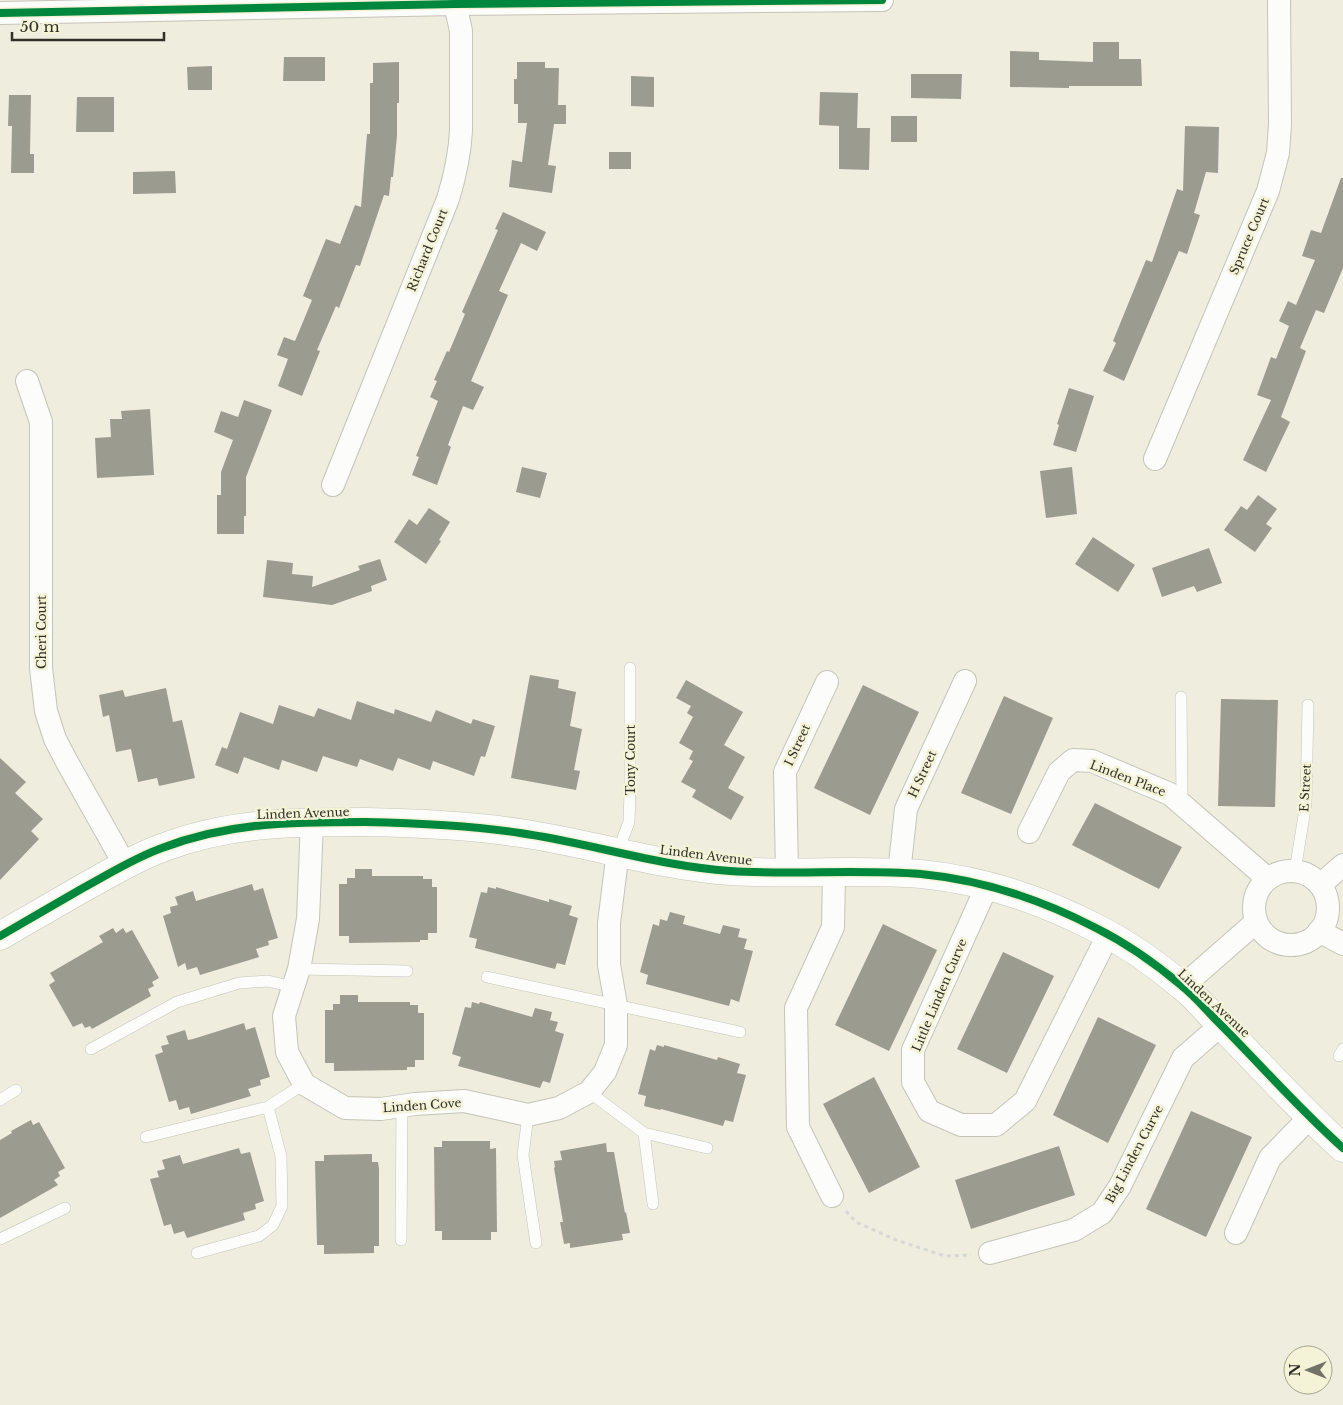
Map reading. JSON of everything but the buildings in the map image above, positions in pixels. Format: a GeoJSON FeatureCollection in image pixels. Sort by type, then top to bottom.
{"type":"FeatureCollection","features":[{"type":"Feature","properties":{"kind":"street"},"geometry":{"type":"LineString","coordinates":[[0,13],[455,4],[882,0]]}},
{"type":"Feature","properties":{"kind":"street","name":"Spruce Court"},"geometry":{"type":"LineString","coordinates":[[1155,459],[1268,191],[1278,153],[1280,124],[1279,0]]}},
{"type":"Feature","properties":{"kind":"street","name":"Richard Court"},"geometry":{"type":"LineString","coordinates":[[333,485],[448,199],[456,174],[462,130],[462,32],[455,4]]}},
{"type":"Feature","properties":{"kind":"street","name":"Cheri Court"},"geometry":{"type":"LineString","coordinates":[[27,381],[40,422],[41,668],[46,711],[55,739],[125,865]]}},
{"type":"Feature","properties":{"kind":"street","name":"H Street"},"geometry":{"type":"LineString","coordinates":[[899,873],[906,809],[966,681]]}},
{"type":"Feature","properties":{"kind":"street","name":"I Street"},"geometry":{"type":"LineString","coordinates":[[787,872],[785,772],[827,682]]}},
{"type":"Feature","properties":{"kind":"street","name":"Linden Place"},"geometry":{"type":"LineString","coordinates":[[1029,832],[1059,772],[1073,760],[1092,761],[1170,794],[1268,879]]}},
{"type":"Feature","properties":{"kind":"street","name":"Linden Avenue"},"geometry":{"type":"LineString","coordinates":[[0,936],[125,865],[160,848],[200,835],[241,826],[285,822],[454,825],[518,832],[618,851],[675,865],[729,871],[924,875],[1011,892],[1057,909],[1108,935],[1142,956],[1183,986],[1343,1148]]}},
{"type":"Feature","properties":{"kind":"street"},"geometry":{"type":"LineString","coordinates":[[304,1084],[287,1052],[284,1016],[296,978],[308,919],[312,822]]}},
{"type":"Feature","properties":{"kind":"street","name":"Linden Cove"},"geometry":{"type":"LineString","coordinates":[[304,1084],[345,1108],[381,1109],[464,1101],[528,1114],[559,1108],[589,1092],[605,1072],[616,1044],[616,1005],[609,965],[609,923],[618,851]]}},
{"type":"Feature","properties":{"kind":"street"},"geometry":{"type":"LineString","coordinates":[[1320,885],[1343,865]]}},
{"type":"Feature","properties":{"kind":"street"},"geometry":{"type":"LineString","coordinates":[[1295,871],[1313,878],[1320,885],[1326,896],[1328,906],[1325,920],[1319,931],[1309,940],[1297,944],[1282,944],[1264,933],[1256,922],[1254,902],[1260,887],[1268,879],[1282,872],[1295,871]]}},
{"type":"Feature","properties":{"kind":"street"},"geometry":{"type":"LineString","coordinates":[[832,1196],[798,1128],[796,1008],[833,927],[834,872]]}},
{"type":"Feature","properties":{"kind":"street","name":"Little Linden Curve"},"geometry":{"type":"LineString","coordinates":[[987,886],[913,1050],[913,1082],[929,1111],[961,1125],[996,1125],[1025,1100],[1108,935]]}},
{"type":"Feature","properties":{"kind":"street"},"geometry":{"type":"LineString","coordinates":[[1183,986],[1256,922]]}},
{"type":"Feature","properties":{"kind":"street"},"geometry":{"type":"LineString","coordinates":[[1319,931],[1343,944]]}},
{"type":"Feature","properties":{"kind":"street","name":"Big Linden Curve"},"geometry":{"type":"LineString","coordinates":[[990,1254],[1074,1230],[1102,1213],[1120,1186],[1182,1058],[1221,1025]]}},
{"type":"Feature","properties":{"kind":"street"},"geometry":{"type":"LineString","coordinates":[[1236,1233],[1270,1158],[1311,1116]]}},
{"type":"Feature","properties":{"kind":"lane","name":"Tony Court"},"geometry":{"type":"LineString","coordinates":[[618,851],[629,822],[630,668]]}},
{"type":"Feature","properties":{"kind":"lane"},"geometry":{"type":"LineString","coordinates":[[1181,697],[1182,804]]}},
{"type":"Feature","properties":{"kind":"lane","name":"E Street"},"geometry":{"type":"LineString","coordinates":[[1295,871],[1306,803],[1308,705]]}},
{"type":"Feature","properties":{"kind":"lane"},"geometry":{"type":"LineString","coordinates":[[91,1049],[177,1002],[239,983],[407,971]]}},
{"type":"Feature","properties":{"kind":"lane"},"geometry":{"type":"LineString","coordinates":[[487,977],[740,1032]]}},
{"type":"Feature","properties":{"kind":"lane"},"geometry":{"type":"LineString","coordinates":[[146,1137],[268,1107],[304,1084]]}},
{"type":"Feature","properties":{"kind":"lane"},"geometry":{"type":"LineString","coordinates":[[0,1100],[16,1090]]}},
{"type":"Feature","properties":{"kind":"lane"},"geometry":{"type":"LineString","coordinates":[[589,1092],[644,1134],[707,1148]]}},
{"type":"Feature","properties":{"kind":"lane"},"geometry":{"type":"LineString","coordinates":[[402,1106],[402,1240]]}},
{"type":"Feature","properties":{"kind":"lane"},"geometry":{"type":"LineString","coordinates":[[197,1254],[259,1236],[273,1225],[282,1206],[281,1156],[268,1107]]}},
{"type":"Feature","properties":{"kind":"lane"},"geometry":{"type":"LineString","coordinates":[[528,1114],[523,1155],[536,1243]]}},
{"type":"Feature","properties":{"kind":"lane"},"geometry":{"type":"LineString","coordinates":[[644,1134],[653,1204]]}},
{"type":"Feature","properties":{"kind":"lane"},"geometry":{"type":"LineString","coordinates":[[0,1239],[65,1208]]}},
{"type":"Feature","properties":{"kind":"path"},"geometry":{"type":"LineString","coordinates":[[832,1196],[856,1222],[896,1240],[946,1256],[990,1254]]}},
{"type":"Feature","properties":{"kind":"cycle path"},"geometry":{"type":"LineString","coordinates":[[0,13],[455,4],[882,0]]}},
{"type":"Feature","properties":{"kind":"cycle path"},"geometry":{"type":"LineString","coordinates":[[0,936],[83,888],[152,852],[187,839],[212,833],[237,828],[287,823],[384,822],[482,828],[546,837],[677,864],[730,871],[897,873],[944,877],[989,886],[1033,900],[1076,918],[1140,954],[1191,994],[1295,1102],[1343,1148]]}}]}
